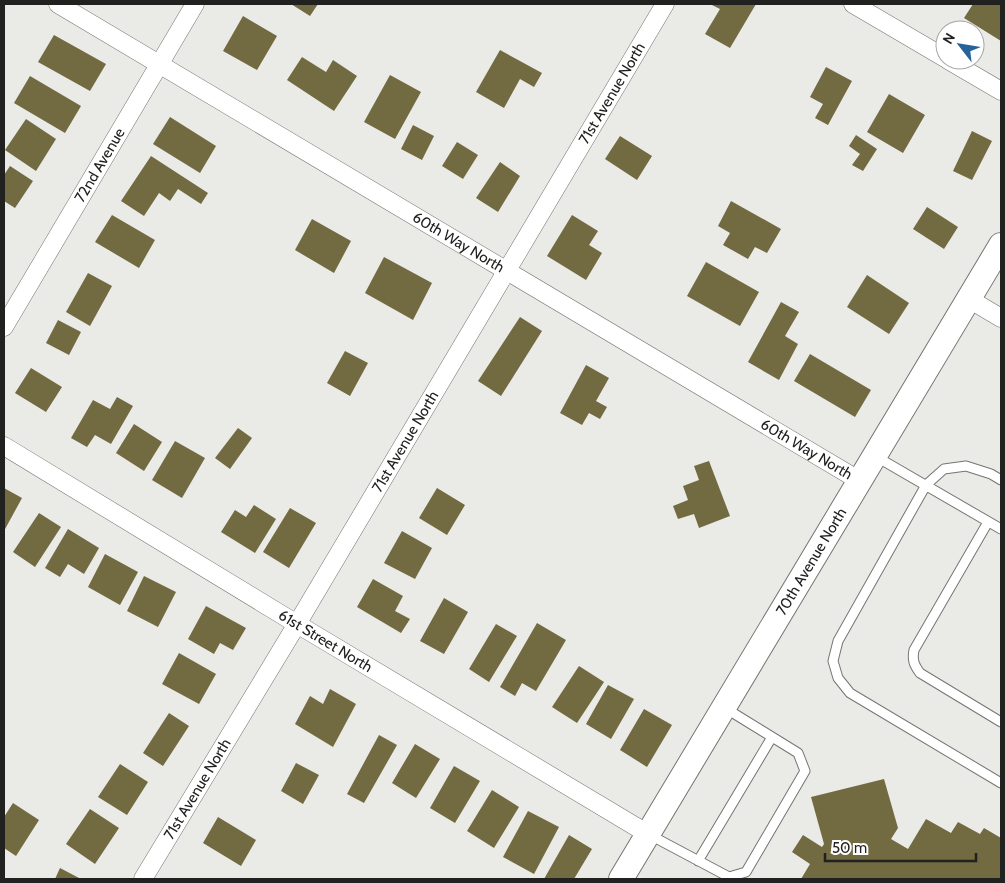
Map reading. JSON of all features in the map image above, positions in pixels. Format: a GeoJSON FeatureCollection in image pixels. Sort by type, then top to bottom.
{"type":"FeatureCollection","features":[{"type":"Feature","properties":{"kind":"street","name":"60th Way North"},"geometry":{"type":"LineString","coordinates":[[58,4],[860,480]]}},
{"type":"Feature","properties":{"kind":"street","name":"72nd Avenue"},"geometry":{"type":"LineString","coordinates":[[4,327],[195,4]]}},
{"type":"Feature","properties":{"kind":"street","name":"71st Avenue North"},"geometry":{"type":"LineString","coordinates":[[143,879],[297,624],[665,4]]}},
{"type":"Feature","properties":{"kind":"street"},"geometry":{"type":"LineString","coordinates":[[853,4],[935,52]]}},
{"type":"Feature","properties":{"kind":"street"},"geometry":{"type":"LineString","coordinates":[[965,70],[1001,91]]}},
{"type":"Feature","properties":{"kind":"street","name":"70th Avenue North"},"geometry":{"type":"LineString","coordinates":[[621,879],[1001,245]]}},
{"type":"Feature","properties":{"kind":"street"},"geometry":{"type":"LineString","coordinates":[[969,299],[1001,318]]}},
{"type":"Feature","properties":{"kind":"street","name":"61st Street North"},"geometry":{"type":"LineString","coordinates":[[4,446],[648,834]]}},
{"type":"Feature","properties":{"kind":"lane"},"geometry":{"type":"LineString","coordinates":[[875,456],[1001,529]]}},
{"type":"Feature","properties":{"kind":"lane"},"geometry":{"type":"LineString","coordinates":[[1001,480],[991,474],[966,466],[944,470],[926,485],[838,641],[833,661],[838,678],[850,693],[1001,783]]}},
{"type":"Feature","properties":{"kind":"lane"},"geometry":{"type":"LineString","coordinates":[[988,522],[914,650],[912,658],[920,673],[1001,722]]}},
{"type":"Feature","properties":{"kind":"lane"},"geometry":{"type":"LineString","coordinates":[[648,834],[729,877],[746,872],[805,771],[798,752],[724,707]]}},
{"type":"Feature","properties":{"kind":"lane"},"geometry":{"type":"LineString","coordinates":[[698,861],[772,737]]}},
{"type":"Feature","properties":{"kind":"building"},"geometry":{"type":"Polygon","coordinates":[[[291,4],[318,4],[310,16],[291,4]]]}},
{"type":"Feature","properties":{"kind":"building"},"geometry":{"type":"Polygon","coordinates":[[[710,4],[756,4],[730,48],[705,34],[720,9],[710,4]]]}},
{"type":"Feature","properties":{"kind":"building"},"geometry":{"type":"Polygon","coordinates":[[[973,4],[1001,4],[1001,41],[985,31],[985,20],[967,20],[964,18],[973,4]]]}},
{"type":"Feature","properties":{"kind":"building"},"geometry":{"type":"Polygon","coordinates":[[[243,16],[277,36],[257,70],[223,51],[243,16]]]}},
{"type":"Feature","properties":{"kind":"building"},"geometry":{"type":"Polygon","coordinates":[[[54,35],[106,64],[90,91],[38,62],[54,35]]]}},
{"type":"Feature","properties":{"kind":"building"},"geometry":{"type":"Polygon","coordinates":[[[500,50],[542,73],[534,87],[520,79],[504,108],[476,92],[500,50]]]}},
{"type":"Feature","properties":{"kind":"building"},"geometry":{"type":"Polygon","coordinates":[[[302,57],[326,72],[333,60],[357,76],[334,111],[287,80],[302,57]]]}},
{"type":"Feature","properties":{"kind":"building"},"geometry":{"type":"Polygon","coordinates":[[[826,67],[852,81],[828,125],[815,118],[823,104],[810,97],[826,67]]]}},
{"type":"Feature","properties":{"kind":"building"},"geometry":{"type":"Polygon","coordinates":[[[390,75],[421,92],[395,139],[364,122],[390,75]]]}},
{"type":"Feature","properties":{"kind":"building"},"geometry":{"type":"Polygon","coordinates":[[[30,76],[81,106],[65,133],[14,103],[30,76]]]}},
{"type":"Feature","properties":{"kind":"building"},"geometry":{"type":"Polygon","coordinates":[[[889,94],[925,115],[903,153],[867,132],[889,94]]]}},
{"type":"Feature","properties":{"kind":"building"},"geometry":{"type":"Polygon","coordinates":[[[170,117],[216,146],[200,173],[153,144],[170,117]]]}},
{"type":"Feature","properties":{"kind":"building"},"geometry":{"type":"Polygon","coordinates":[[[26,119],[56,139],[36,171],[5,150],[26,119]]]}},
{"type":"Feature","properties":{"kind":"building"},"geometry":{"type":"Polygon","coordinates":[[[413,125],[434,136],[422,160],[401,149],[413,125]]]}},
{"type":"Feature","properties":{"kind":"building"},"geometry":{"type":"Polygon","coordinates":[[[972,131],[992,141],[972,180],[953,171],[972,131]]]}},
{"type":"Feature","properties":{"kind":"building"},"geometry":{"type":"Polygon","coordinates":[[[856,135],[877,149],[863,171],[852,165],[860,154],[849,146],[856,135]]]}},
{"type":"Feature","properties":{"kind":"building"},"geometry":{"type":"Polygon","coordinates":[[[620,136],[652,156],[637,180],[605,159],[620,136]]]}},
{"type":"Feature","properties":{"kind":"building"},"geometry":{"type":"Polygon","coordinates":[[[457,142],[478,155],[463,179],[442,166],[457,142]]]}},
{"type":"Feature","properties":{"kind":"building"},"geometry":{"type":"Polygon","coordinates":[[[151,156],[208,193],[201,204],[178,189],[170,201],[159,193],[144,216],[121,201],[151,156]]]}},
{"type":"Feature","properties":{"kind":"building"},"geometry":{"type":"Polygon","coordinates":[[[500,162],[520,176],[498,212],[476,198],[500,162]]]}},
{"type":"Feature","properties":{"kind":"building"},"geometry":{"type":"Polygon","coordinates":[[[10,166],[33,181],[15,208],[4,201],[4,175],[10,166]]]}},
{"type":"Feature","properties":{"kind":"building"},"geometry":{"type":"Polygon","coordinates":[[[731,201],[781,229],[767,253],[755,247],[748,259],[723,245],[730,233],[718,226],[731,201]]]}},
{"type":"Feature","properties":{"kind":"building"},"geometry":{"type":"Polygon","coordinates":[[[927,207],[958,227],[944,249],[913,229],[927,207]]]}},
{"type":"Feature","properties":{"kind":"building"},"geometry":{"type":"Polygon","coordinates":[[[112,215],[155,240],[139,268],[95,242],[112,215]]]}},
{"type":"Feature","properties":{"kind":"building"},"geometry":{"type":"Polygon","coordinates":[[[572,215],[598,231],[589,245],[602,253],[586,280],[547,256],[572,215]]]}},
{"type":"Feature","properties":{"kind":"building"},"geometry":{"type":"Polygon","coordinates":[[[312,219],[351,241],[334,273],[295,250],[312,219]]]}},
{"type":"Feature","properties":{"kind":"building"},"geometry":{"type":"Polygon","coordinates":[[[384,257],[432,283],[413,320],[365,293],[384,257]]]}},
{"type":"Feature","properties":{"kind":"building"},"geometry":{"type":"Polygon","coordinates":[[[706,262],[759,292],[740,326],[687,296],[706,262]]]}},
{"type":"Feature","properties":{"kind":"building"},"geometry":{"type":"Polygon","coordinates":[[[88,273],[112,286],[90,326],[66,312],[88,273]]]}},
{"type":"Feature","properties":{"kind":"building"},"geometry":{"type":"Polygon","coordinates":[[[867,275],[909,303],[889,334],[847,307],[867,275]]]}},
{"type":"Feature","properties":{"kind":"building"},"geometry":{"type":"Polygon","coordinates":[[[781,302],[799,312],[785,336],[798,344],[779,380],[748,362],[781,302]]]}},
{"type":"Feature","properties":{"kind":"building"},"geometry":{"type":"Polygon","coordinates":[[[520,317],[542,331],[501,396],[478,381],[520,317]]]}},
{"type":"Feature","properties":{"kind":"building"},"geometry":{"type":"Polygon","coordinates":[[[58,320],[81,332],[69,355],[46,343],[58,320]]]}},
{"type":"Feature","properties":{"kind":"building"},"geometry":{"type":"Polygon","coordinates":[[[345,351],[368,363],[350,396],[327,383],[345,351]]]}},
{"type":"Feature","properties":{"kind":"building"},"geometry":{"type":"Polygon","coordinates":[[[810,354],[871,390],[855,417],[794,381],[810,354]]]}},
{"type":"Feature","properties":{"kind":"building"},"geometry":{"type":"Polygon","coordinates":[[[586,365],[609,378],[596,401],[607,407],[600,419],[589,413],[582,425],[560,413],[586,365]]]}},
{"type":"Feature","properties":{"kind":"building"},"geometry":{"type":"Polygon","coordinates":[[[31,368],[62,387],[46,412],[15,393],[31,368]]]}},
{"type":"Feature","properties":{"kind":"building"},"geometry":{"type":"Polygon","coordinates":[[[117,397],[133,406],[111,444],[95,435],[87,447],[71,438],[93,400],[110,409],[117,397]]]}},
{"type":"Feature","properties":{"kind":"building"},"geometry":{"type":"Polygon","coordinates":[[[134,424],[162,442],[144,471],[116,453],[134,424]]]}},
{"type":"Feature","properties":{"kind":"building"},"geometry":{"type":"Polygon","coordinates":[[[238,428],[252,438],[230,469],[215,458],[238,428]]]}},
{"type":"Feature","properties":{"kind":"building"},"geometry":{"type":"Polygon","coordinates":[[[175,441],[205,458],[182,498],[152,480],[175,441]]]}},
{"type":"Feature","properties":{"kind":"building"},"geometry":{"type":"Polygon","coordinates":[[[709,461],[730,516],[699,528],[694,514],[678,519],[673,506],[688,500],[683,486],[699,480],[694,466],[709,461]]]}},
{"type":"Feature","properties":{"kind":"building"},"geometry":{"type":"Polygon","coordinates":[[[4,488],[22,498],[4,531],[4,488]]]}},
{"type":"Feature","properties":{"kind":"building"},"geometry":{"type":"Polygon","coordinates":[[[437,488],[465,505],[447,535],[419,518],[437,488]]]}},
{"type":"Feature","properties":{"kind":"building"},"geometry":{"type":"Polygon","coordinates":[[[254,505],[276,519],[255,553],[221,532],[235,510],[246,517],[254,505]]]}},
{"type":"Feature","properties":{"kind":"building"},"geometry":{"type":"Polygon","coordinates":[[[290,508],[316,523],[289,568],[263,552],[290,508]]]}},
{"type":"Feature","properties":{"kind":"building"},"geometry":{"type":"Polygon","coordinates":[[[39,513],[61,527],[35,567],[13,552],[39,513]]]}},
{"type":"Feature","properties":{"kind":"building"},"geometry":{"type":"Polygon","coordinates":[[[68,529],[99,548],[84,574],[68,564],[60,577],[45,568],[68,529]]]}},
{"type":"Feature","properties":{"kind":"building"},"geometry":{"type":"Polygon","coordinates":[[[402,531],[432,548],[415,579],[384,563],[402,531]]]}},
{"type":"Feature","properties":{"kind":"building"},"geometry":{"type":"Polygon","coordinates":[[[105,554],[138,572],[120,605],[88,587],[105,554]]]}},
{"type":"Feature","properties":{"kind":"building"},"geometry":{"type":"Polygon","coordinates":[[[144,576],[176,592],[158,627],[127,611],[144,576]]]}},
{"type":"Feature","properties":{"kind":"building"},"geometry":{"type":"Polygon","coordinates":[[[373,579],[403,596],[395,611],[410,619],[401,633],[357,607],[373,579]]]}},
{"type":"Feature","properties":{"kind":"building"},"geometry":{"type":"Polygon","coordinates":[[[444,598],[468,612],[444,654],[420,641],[444,598]]]}},
{"type":"Feature","properties":{"kind":"building"},"geometry":{"type":"Polygon","coordinates":[[[206,606],[246,628],[233,650],[220,643],[214,654],[188,639],[206,606]]]}},
{"type":"Feature","properties":{"kind":"building"},"geometry":{"type":"Polygon","coordinates":[[[537,623],[566,640],[536,691],[522,683],[515,696],[500,687],[537,623]]]}},
{"type":"Feature","properties":{"kind":"building"},"geometry":{"type":"Polygon","coordinates":[[[496,624],[517,636],[489,682],[469,669],[496,624]]]}},
{"type":"Feature","properties":{"kind":"building"},"geometry":{"type":"Polygon","coordinates":[[[179,653],[216,674],[199,704],[162,684],[179,653]]]}},
{"type":"Feature","properties":{"kind":"building"},"geometry":{"type":"Polygon","coordinates":[[[579,666],[604,682],[577,723],[552,707],[579,666]]]}},
{"type":"Feature","properties":{"kind":"building"},"geometry":{"type":"Polygon","coordinates":[[[608,685],[634,699],[611,739],[586,724],[608,685]]]}},
{"type":"Feature","properties":{"kind":"building"},"geometry":{"type":"Polygon","coordinates":[[[330,689],[356,704],[333,747],[295,724],[310,696],[323,704],[330,689]]]}},
{"type":"Feature","properties":{"kind":"building"},"geometry":{"type":"Polygon","coordinates":[[[644,709],[672,725],[647,767],[620,750],[644,709]]]}},
{"type":"Feature","properties":{"kind":"building"},"geometry":{"type":"Polygon","coordinates":[[[169,713],[189,726],[163,766],[143,753],[169,713]]]}},
{"type":"Feature","properties":{"kind":"building"},"geometry":{"type":"Polygon","coordinates":[[[379,735],[397,745],[364,803],[347,794],[379,735]]]}},
{"type":"Feature","properties":{"kind":"building"},"geometry":{"type":"Polygon","coordinates":[[[415,744],[440,759],[416,798],[392,783],[415,744]]]}},
{"type":"Feature","properties":{"kind":"building"},"geometry":{"type":"Polygon","coordinates":[[[296,763],[319,775],[303,804],[281,791],[296,763]]]}},
{"type":"Feature","properties":{"kind":"building"},"geometry":{"type":"Polygon","coordinates":[[[120,764],[148,782],[127,815],[98,797],[120,764]]]}},
{"type":"Feature","properties":{"kind":"building"},"geometry":{"type":"Polygon","coordinates":[[[454,766],[480,781],[455,823],[430,808],[454,766]]]}},
{"type":"Feature","properties":{"kind":"building"},"geometry":{"type":"Polygon","coordinates":[[[884,779],[898,828],[891,839],[908,849],[926,819],[951,833],[958,822],[980,834],[984,828],[1001,838],[1001,879],[801,879],[810,864],[792,852],[803,835],[822,847],[824,844],[811,797],[884,779]]]}},
{"type":"Feature","properties":{"kind":"building"},"geometry":{"type":"Polygon","coordinates":[[[492,790],[519,807],[494,848],[467,831],[492,790]]]}},
{"type":"Feature","properties":{"kind":"building"},"geometry":{"type":"Polygon","coordinates":[[[13,803],[39,820],[16,856],[4,848],[4,817],[13,803]]]}},
{"type":"Feature","properties":{"kind":"building"},"geometry":{"type":"Polygon","coordinates":[[[90,809],[119,828],[95,864],[66,844],[90,809]]]}},
{"type":"Feature","properties":{"kind":"building"},"geometry":{"type":"Polygon","coordinates":[[[528,811],[559,827],[534,874],[503,857],[528,811]]]}},
{"type":"Feature","properties":{"kind":"building"},"geometry":{"type":"Polygon","coordinates":[[[218,817],[256,840],[241,866],[203,843],[218,817]]]}},
{"type":"Feature","properties":{"kind":"building"},"geometry":{"type":"Polygon","coordinates":[[[569,835],[592,849],[574,879],[544,879],[569,835]]]}},
{"type":"Feature","properties":{"kind":"building"},"geometry":{"type":"Polygon","coordinates":[[[60,868],[81,879],[55,879],[60,868]]]}}]}
